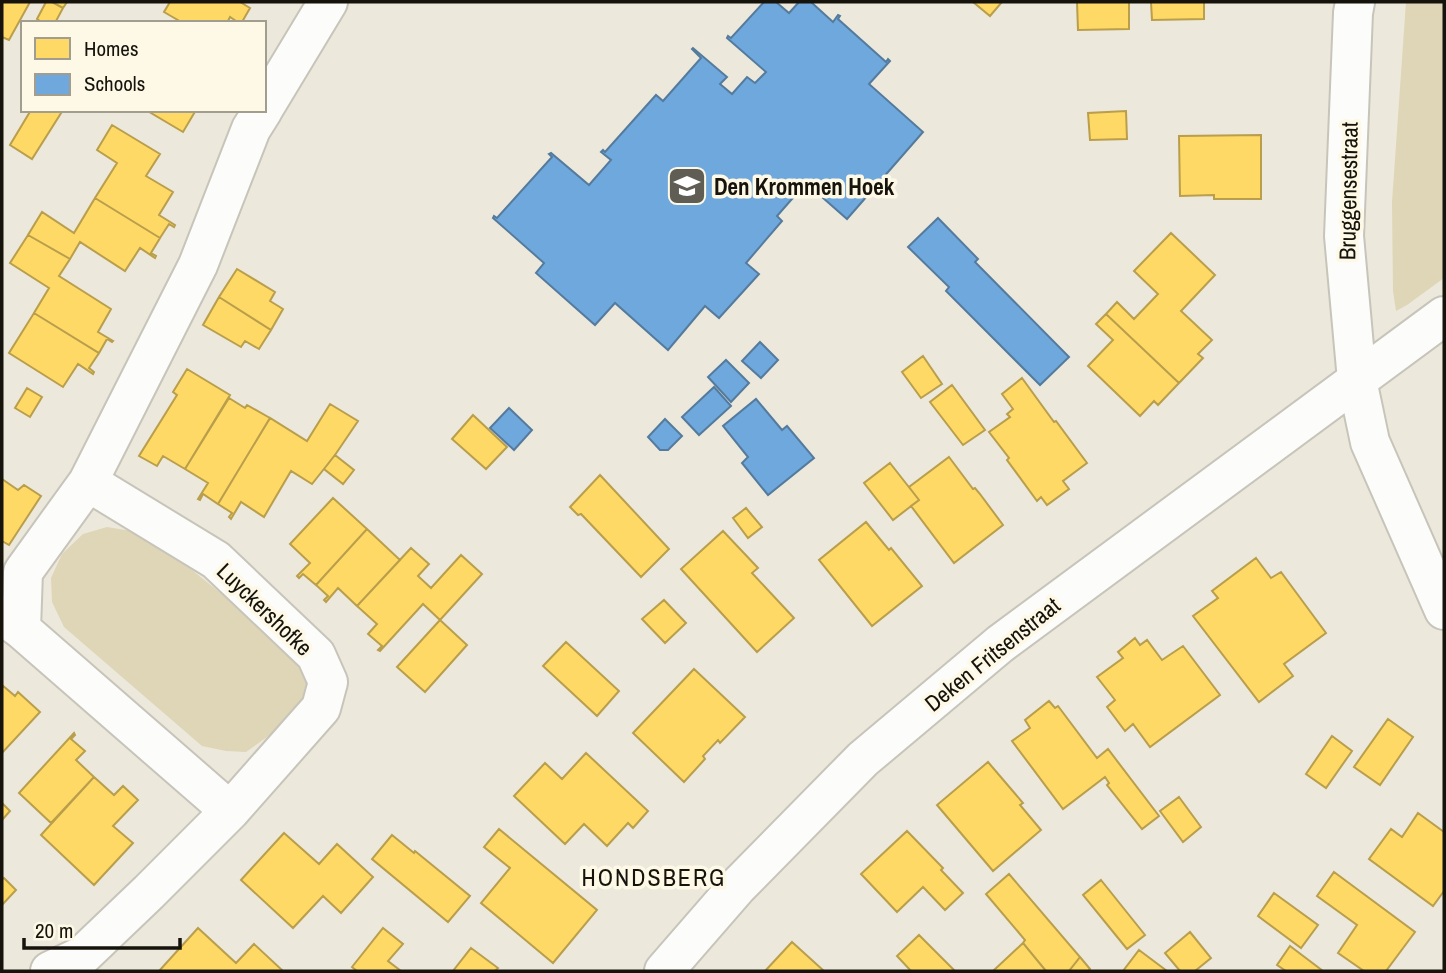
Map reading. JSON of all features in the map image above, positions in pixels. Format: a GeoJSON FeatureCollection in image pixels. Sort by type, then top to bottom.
{"type":"FeatureCollection","features":[{"type":"Feature","properties":{"kind":"street"},"geometry":{"type":"LineString","coordinates":[[266,104],[328,2]]}},
{"type":"Feature","properties":{"kind":"street","name":"Bruggensestraat"},"geometry":{"type":"LineString","coordinates":[[1355,2],[1344,236],[1357,380],[1370,442],[1444,610]]}},
{"type":"Feature","properties":{"kind":"street"},"geometry":{"type":"LineString","coordinates":[[230,811],[11,622],[23,572],[88,482],[198,265],[251,129],[261,112]]}},
{"type":"Feature","properties":{"kind":"street"},"geometry":{"type":"LineString","coordinates":[[1357,380],[1444,316]]}},
{"type":"Feature","properties":{"kind":"street","name":"Deken Fritsenstraat"},"geometry":{"type":"LineString","coordinates":[[664,971],[737,887],[863,759],[1000,643],[1357,380]]}},
{"type":"Feature","properties":{"kind":"street","name":"Luyckershofke"},"geometry":{"type":"LineString","coordinates":[[50,971],[82,956],[230,811],[321,708],[328,682],[316,656],[216,560],[88,482]]}},
{"type":"Feature","properties":{"kind":"shaded area"},"geometry":{"type":"Polygon","coordinates":[[[1406,2],[1444,2],[1444,278],[1396,311],[1393,291],[1392,202],[1406,2]]]}},
{"type":"Feature","properties":{"kind":"shaded area"},"geometry":{"type":"Polygon","coordinates":[[[107,527],[137,532],[177,558],[305,665],[312,685],[301,713],[246,752],[202,746],[64,627],[52,602],[51,578],[62,554],[83,534],[107,527]]]}},
{"type":"Feature","properties":{"kind":"building: Homes"},"geometry":{"type":"Polygon","coordinates":[[[2,2],[30,2],[9,40],[2,37],[2,2]]]}},
{"type":"Feature","properties":{"kind":"building: Homes"},"geometry":{"type":"Polygon","coordinates":[[[46,2],[63,8],[56,21],[37,19],[46,2]]]}},
{"type":"Feature","properties":{"kind":"building: Homes"},"geometry":{"type":"Polygon","coordinates":[[[52,2],[67,2],[63,8],[52,2]]]}},
{"type":"Feature","properties":{"kind":"building: Homes"},"geometry":{"type":"Polygon","coordinates":[[[170,2],[240,2],[250,8],[243,21],[230,17],[228,21],[180,21],[164,12],[170,2]]]}},
{"type":"Feature","properties":{"kind":"building: Homes"},"geometry":{"type":"Polygon","coordinates":[[[973,2],[1002,2],[990,16],[973,2]]]}},
{"type":"Feature","properties":{"kind":"building: Homes"},"geometry":{"type":"Polygon","coordinates":[[[1077,2],[1129,2],[1129,29],[1078,30],[1077,2]]]}},
{"type":"Feature","properties":{"kind":"building: Homes"},"geometry":{"type":"Polygon","coordinates":[[[1151,2],[1204,2],[1204,19],[1152,20],[1151,2]]]}},
{"type":"Feature","properties":{"kind":"building: Homes"},"geometry":{"type":"Polygon","coordinates":[[[1126,111],[1127,139],[1090,140],[1088,113],[1126,111]]]}},
{"type":"Feature","properties":{"kind":"building: Homes"},"geometry":{"type":"Polygon","coordinates":[[[30,112],[62,112],[32,159],[10,145],[30,112]]]}},
{"type":"Feature","properties":{"kind":"building: Homes"},"geometry":{"type":"Polygon","coordinates":[[[149,112],[195,112],[183,132],[149,112]]]}},
{"type":"Feature","properties":{"kind":"building: Homes"},"geometry":{"type":"Polygon","coordinates":[[[112,125],[160,154],[146,176],[173,192],[159,215],[175,225],[174,227],[169,224],[160,238],[95,198],[117,163],[97,150],[112,125]]]}},
{"type":"Feature","properties":{"kind":"building: Homes"},"geometry":{"type":"Polygon","coordinates":[[[1261,135],[1261,199],[1214,199],[1214,195],[1180,196],[1179,136],[1261,135]]]}},
{"type":"Feature","properties":{"kind":"building: Homes"},"geometry":{"type":"Polygon","coordinates":[[[95,198],[160,238],[151,253],[155,258],[140,248],[125,271],[80,242],[70,259],[28,235],[42,212],[74,233],[95,198]]]}},
{"type":"Feature","properties":{"kind":"building: Homes"},"geometry":{"type":"Polygon","coordinates":[[[1171,233],[1215,275],[1181,311],[1212,340],[1198,354],[1203,358],[1179,383],[1106,314],[1117,302],[1134,319],[1158,294],[1134,271],[1171,233]]]}},
{"type":"Feature","properties":{"kind":"building: Homes"},"geometry":{"type":"Polygon","coordinates":[[[28,235],[70,259],[59,276],[111,309],[98,332],[113,341],[107,339],[99,353],[34,313],[49,288],[10,263],[28,235]]]}},
{"type":"Feature","properties":{"kind":"building: Homes"},"geometry":{"type":"Polygon","coordinates":[[[237,269],[275,292],[270,301],[283,309],[271,330],[219,297],[237,269]]]}},
{"type":"Feature","properties":{"kind":"building: Homes"},"geometry":{"type":"Polygon","coordinates":[[[219,297],[271,330],[259,349],[245,341],[241,347],[203,325],[219,297]]]}},
{"type":"Feature","properties":{"kind":"building: Homes"},"geometry":{"type":"Polygon","coordinates":[[[34,313],[99,353],[89,368],[93,374],[78,364],[63,387],[9,353],[34,313]]]}},
{"type":"Feature","properties":{"kind":"building: Homes"},"geometry":{"type":"Polygon","coordinates":[[[1106,314],[1179,383],[1158,405],[1154,401],[1140,416],[1088,366],[1113,340],[1096,324],[1106,314]]]}},
{"type":"Feature","properties":{"kind":"building: Homes"},"geometry":{"type":"Polygon","coordinates":[[[923,356],[942,384],[921,398],[902,372],[923,356]]]}},
{"type":"Feature","properties":{"kind":"building: Homes"},"geometry":{"type":"Polygon","coordinates":[[[187,369],[230,395],[185,469],[163,456],[157,466],[139,456],[177,395],[173,392],[187,369]]]}},
{"type":"Feature","properties":{"kind":"building: Homes"},"geometry":{"type":"Polygon","coordinates":[[[1022,378],[1087,463],[1063,481],[1069,489],[1047,505],[1041,497],[1037,501],[989,432],[1010,417],[1007,414],[1013,409],[1002,394],[1022,378]]]}},
{"type":"Feature","properties":{"kind":"building: Homes"},"geometry":{"type":"Polygon","coordinates":[[[952,385],[985,430],[963,445],[930,402],[952,385]]]}},
{"type":"Feature","properties":{"kind":"building: Homes"},"geometry":{"type":"Polygon","coordinates":[[[27,388],[42,397],[30,417],[15,408],[27,388]]]}},
{"type":"Feature","properties":{"kind":"building: Homes"},"geometry":{"type":"Polygon","coordinates":[[[229,398],[270,418],[218,504],[203,494],[200,500],[198,499],[208,483],[185,469],[229,398]]]}},
{"type":"Feature","properties":{"kind":"building: Homes"},"geometry":{"type":"Polygon","coordinates":[[[330,404],[358,421],[312,484],[291,471],[264,517],[241,502],[231,519],[229,517],[232,513],[218,504],[270,418],[307,441],[330,404]]]}},
{"type":"Feature","properties":{"kind":"building: Homes"},"geometry":{"type":"Polygon","coordinates":[[[473,415],[507,447],[486,469],[452,439],[473,415]]]}},
{"type":"Feature","properties":{"kind":"building: Homes"},"geometry":{"type":"Polygon","coordinates":[[[335,455],[354,470],[343,484],[324,469],[335,455]]]}},
{"type":"Feature","properties":{"kind":"building: Homes"},"geometry":{"type":"Polygon","coordinates":[[[949,457],[1003,525],[954,563],[911,506],[919,500],[909,487],[949,457]]]}},
{"type":"Feature","properties":{"kind":"building: Homes"},"geometry":{"type":"Polygon","coordinates":[[[890,463],[919,500],[893,520],[864,483],[890,463]]]}},
{"type":"Feature","properties":{"kind":"building: Homes"},"geometry":{"type":"Polygon","coordinates":[[[600,475],[669,549],[641,577],[581,514],[578,515],[570,507],[600,475]]]}},
{"type":"Feature","properties":{"kind":"building: Homes"},"geometry":{"type":"Polygon","coordinates":[[[2,479],[18,490],[24,485],[41,496],[9,545],[2,541],[2,479]]]}},
{"type":"Feature","properties":{"kind":"building: Homes"},"geometry":{"type":"Polygon","coordinates":[[[333,498],[367,529],[316,585],[303,574],[299,578],[297,576],[310,563],[290,544],[333,498]]]}},
{"type":"Feature","properties":{"kind":"building: Homes"},"geometry":{"type":"Polygon","coordinates":[[[746,508],[762,527],[748,538],[733,518],[746,508]]]}},
{"type":"Feature","properties":{"kind":"building: Homes"},"geometry":{"type":"Polygon","coordinates":[[[866,522],[922,586],[872,626],[819,560],[866,522]]]}},
{"type":"Feature","properties":{"kind":"building: Homes"},"geometry":{"type":"Polygon","coordinates":[[[367,529],[400,560],[357,606],[338,588],[326,602],[324,600],[328,596],[316,585],[367,529]]]}},
{"type":"Feature","properties":{"kind":"building: Homes"},"geometry":{"type":"Polygon","coordinates":[[[723,531],[758,568],[752,573],[794,618],[757,652],[681,569],[723,531]]]}},
{"type":"Feature","properties":{"kind":"building: Homes"},"geometry":{"type":"Polygon","coordinates":[[[411,548],[429,564],[418,576],[431,588],[461,555],[482,574],[440,620],[423,604],[380,651],[378,650],[382,646],[368,634],[377,624],[357,606],[411,548]]]}},
{"type":"Feature","properties":{"kind":"building: Homes"},"geometry":{"type":"Polygon","coordinates":[[[1256,558],[1271,578],[1281,572],[1326,633],[1284,664],[1293,676],[1259,702],[1193,616],[1218,598],[1212,591],[1256,558]]]}},
{"type":"Feature","properties":{"kind":"building: Homes"},"geometry":{"type":"Polygon","coordinates":[[[664,600],[686,623],[665,643],[642,619],[664,600]]]}},
{"type":"Feature","properties":{"kind":"building: Homes"},"geometry":{"type":"Polygon","coordinates":[[[440,620],[467,645],[425,692],[397,667],[440,620]]]}},
{"type":"Feature","properties":{"kind":"building: Homes"},"geometry":{"type":"Polygon","coordinates":[[[1135,638],[1140,645],[1147,640],[1162,660],[1183,646],[1220,695],[1150,747],[1133,724],[1125,731],[1107,707],[1115,700],[1097,677],[1123,658],[1118,652],[1135,638]]]}},
{"type":"Feature","properties":{"kind":"building: Homes"},"geometry":{"type":"Polygon","coordinates":[[[566,642],[619,691],[597,716],[543,666],[566,642]]]}},
{"type":"Feature","properties":{"kind":"building: Homes"},"geometry":{"type":"Polygon","coordinates":[[[694,669],[745,717],[720,743],[718,740],[684,782],[633,733],[694,669]]]}},
{"type":"Feature","properties":{"kind":"building: Homes"},"geometry":{"type":"Polygon","coordinates":[[[2,685],[15,696],[18,692],[40,712],[2,753],[2,685]]]}},
{"type":"Feature","properties":{"kind":"building: Homes"},"geometry":{"type":"Polygon","coordinates":[[[1049,701],[1055,708],[1058,706],[1097,758],[1108,749],[1159,816],[1142,829],[1107,785],[1109,783],[1105,777],[1063,809],[1012,741],[1030,728],[1025,720],[1049,701]]]}},
{"type":"Feature","properties":{"kind":"building: Homes"},"geometry":{"type":"Polygon","coordinates":[[[1388,719],[1413,737],[1380,785],[1354,767],[1388,719]]]}},
{"type":"Feature","properties":{"kind":"building: Homes"},"geometry":{"type":"Polygon","coordinates":[[[74,733],[71,739],[85,751],[76,760],[94,777],[51,823],[19,793],[74,733]]]}},
{"type":"Feature","properties":{"kind":"building: Homes"},"geometry":{"type":"Polygon","coordinates":[[[1332,736],[1352,751],[1326,788],[1306,774],[1332,736]]]}},
{"type":"Feature","properties":{"kind":"building: Homes"},"geometry":{"type":"Polygon","coordinates":[[[586,753],[648,811],[633,828],[628,823],[607,846],[584,824],[565,844],[514,796],[545,763],[562,779],[586,753]]]}},
{"type":"Feature","properties":{"kind":"building: Homes"},"geometry":{"type":"Polygon","coordinates":[[[988,762],[1023,803],[1020,805],[1041,830],[993,871],[937,805],[988,762]]]}},
{"type":"Feature","properties":{"kind":"building: Homes"},"geometry":{"type":"Polygon","coordinates":[[[94,777],[114,795],[123,786],[138,800],[113,826],[133,843],[94,885],[41,835],[94,777]]]}},
{"type":"Feature","properties":{"kind":"building: Homes"},"geometry":{"type":"Polygon","coordinates":[[[1179,797],[1201,827],[1183,842],[1160,811],[1179,797]]]}},
{"type":"Feature","properties":{"kind":"building: Homes"},"geometry":{"type":"Polygon","coordinates":[[[2,803],[10,811],[2,820],[2,803]]]}},
{"type":"Feature","properties":{"kind":"building: Homes"},"geometry":{"type":"Polygon","coordinates":[[[1418,813],[1444,832],[1444,891],[1433,906],[1369,859],[1391,829],[1402,837],[1418,813]]]}},
{"type":"Feature","properties":{"kind":"building: Homes"},"geometry":{"type":"Polygon","coordinates":[[[499,829],[597,910],[553,963],[481,903],[510,868],[484,847],[499,829]]]}},
{"type":"Feature","properties":{"kind":"building: Homes"},"geometry":{"type":"Polygon","coordinates":[[[907,831],[963,893],[945,910],[923,887],[897,912],[861,874],[907,831]]]}},
{"type":"Feature","properties":{"kind":"building: Homes"},"geometry":{"type":"Polygon","coordinates":[[[284,833],[319,864],[337,844],[373,877],[341,913],[323,896],[293,928],[241,880],[284,833]]]}},
{"type":"Feature","properties":{"kind":"building: Homes"},"geometry":{"type":"Polygon","coordinates":[[[392,835],[470,896],[448,922],[372,859],[392,835]]]}},
{"type":"Feature","properties":{"kind":"building: Homes"},"geometry":{"type":"Polygon","coordinates":[[[1334,872],[1415,932],[1386,971],[1364,971],[1338,953],[1357,925],[1317,896],[1334,872]]]}},
{"type":"Feature","properties":{"kind":"building: Homes"},"geometry":{"type":"Polygon","coordinates":[[[1009,874],[1080,957],[1069,971],[1046,971],[1023,943],[1025,940],[986,894],[1009,874]]]}},
{"type":"Feature","properties":{"kind":"building: Homes"},"geometry":{"type":"Polygon","coordinates":[[[2,879],[16,890],[2,905],[2,879]]]}},
{"type":"Feature","properties":{"kind":"building: Homes"},"geometry":{"type":"Polygon","coordinates":[[[1101,880],[1145,935],[1127,949],[1083,895],[1101,880]]]}},
{"type":"Feature","properties":{"kind":"building: Homes"},"geometry":{"type":"Polygon","coordinates":[[[1274,893],[1318,925],[1301,948],[1258,916],[1274,893]]]}},
{"type":"Feature","properties":{"kind":"building: Homes"},"geometry":{"type":"Polygon","coordinates":[[[198,928],[236,963],[254,944],[283,971],[159,971],[198,928]]]}},
{"type":"Feature","properties":{"kind":"building: Homes"},"geometry":{"type":"Polygon","coordinates":[[[383,928],[403,944],[388,961],[401,971],[357,971],[352,967],[383,928]]]}},
{"type":"Feature","properties":{"kind":"building: Homes"},"geometry":{"type":"Polygon","coordinates":[[[1190,932],[1211,958],[1195,971],[1180,971],[1165,953],[1190,932]]]}},
{"type":"Feature","properties":{"kind":"building: Homes"},"geometry":{"type":"Polygon","coordinates":[[[919,935],[955,971],[911,971],[897,956],[919,935]]]}},
{"type":"Feature","properties":{"kind":"building: Homes"},"geometry":{"type":"Polygon","coordinates":[[[792,942],[824,971],[765,971],[792,942]]]}},
{"type":"Feature","properties":{"kind":"building: Homes"},"geometry":{"type":"Polygon","coordinates":[[[1023,943],[1046,971],[993,971],[1023,943]]]}},
{"type":"Feature","properties":{"kind":"building: Homes"},"geometry":{"type":"Polygon","coordinates":[[[1290,946],[1323,971],[1286,971],[1277,965],[1290,946]]]}},
{"type":"Feature","properties":{"kind":"building: Homes"},"geometry":{"type":"Polygon","coordinates":[[[471,948],[498,968],[495,971],[453,971],[471,948]]]}},
{"type":"Feature","properties":{"kind":"building: Homes"},"geometry":{"type":"Polygon","coordinates":[[[1139,950],[1167,971],[1123,971],[1139,950]]]}},
{"type":"Feature","properties":{"kind":"building: Homes"},"geometry":{"type":"Polygon","coordinates":[[[1080,957],[1090,969],[1069,971],[1080,957]]]}},
{"type":"Feature","properties":{"kind":"building: Schools"},"geometry":{"type":"Polygon","coordinates":[[[764,2],[776,2],[789,13],[799,2],[811,2],[833,22],[840,16],[838,19],[886,62],[888,59],[890,61],[869,84],[923,132],[847,219],[806,183],[777,216],[782,221],[746,263],[759,274],[719,318],[705,306],[668,350],[615,303],[595,325],[536,273],[544,263],[493,218],[494,216],[497,218],[552,157],[549,154],[551,153],[589,185],[611,160],[601,152],[605,152],[656,95],[663,101],[701,58],[693,48],[727,77],[720,84],[732,94],[747,77],[755,83],[766,72],[727,38],[731,38],[764,2]]]}},
{"type":"Feature","properties":{"kind":"building: Schools"},"geometry":{"type":"Polygon","coordinates":[[[938,218],[978,259],[975,262],[1069,357],[1040,385],[946,291],[949,287],[908,247],[938,218]]]}},
{"type":"Feature","properties":{"kind":"building: Schools"},"geometry":{"type":"Polygon","coordinates":[[[760,342],[778,360],[761,378],[742,361],[760,342]]]}},
{"type":"Feature","properties":{"kind":"building: Schools"},"geometry":{"type":"Polygon","coordinates":[[[726,360],[749,383],[731,402],[708,377],[726,360]]]}},
{"type":"Feature","properties":{"kind":"building: Schools"},"geometry":{"type":"Polygon","coordinates":[[[714,387],[731,406],[699,435],[682,417],[714,387]]]}},
{"type":"Feature","properties":{"kind":"building: Schools"},"geometry":{"type":"Polygon","coordinates":[[[756,399],[782,430],[787,426],[814,458],[768,495],[742,463],[748,457],[723,426],[756,399]]]}},
{"type":"Feature","properties":{"kind":"building: Schools"},"geometry":{"type":"Polygon","coordinates":[[[509,408],[532,430],[514,450],[490,428],[509,408]]]}},
{"type":"Feature","properties":{"kind":"building: Schools"},"geometry":{"type":"Polygon","coordinates":[[[665,419],[682,436],[668,450],[660,450],[648,437],[665,419]]]}},
{"type":"Feature","properties":{"kind":"place","name":"Den Krommen Hoek"},"geometry":{"type":"Point","coordinates":[687,186]}},
{"type":"Feature","properties":{"kind":"district","name":"HONDSBERG"},"geometry":{"type":"Point","coordinates":[654,877]}}]}
